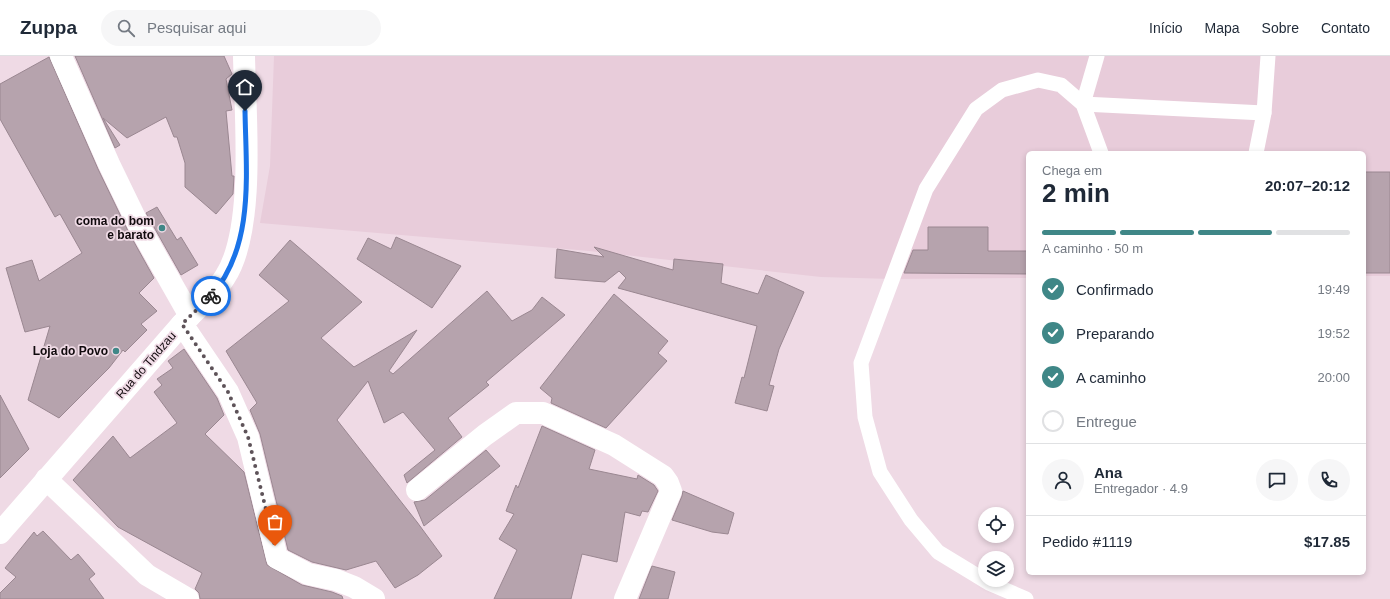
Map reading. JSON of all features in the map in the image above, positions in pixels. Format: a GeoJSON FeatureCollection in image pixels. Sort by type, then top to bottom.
{"type":"FeatureCollection","features":[{"type":"Feature","properties":{"kind":"street"},"geometry":{"type":"LineString","coordinates":[[61,56],[109,164],[140,228],[186,320],[228,392],[248,437],[277,558],[308,574],[336,580],[354,587],[374,599]]}},
{"type":"Feature","properties":{"kind":"street","name":"Rua do Tindzau"},"geometry":{"type":"LineString","coordinates":[[0,533],[186,320],[212,295],[226,276],[238,249],[246,196],[244,56]]}},
{"type":"Feature","properties":{"kind":"street"},"geometry":{"type":"LineString","coordinates":[[417,490],[485,435],[516,413],[543,413],[614,445],[663,476],[668,483],[670,491],[625,599]]}},
{"type":"Feature","properties":{"kind":"street"},"geometry":{"type":"LineString","coordinates":[[46,479],[147,575],[188,599]]}},
{"type":"Feature","properties":{"kind":"lane"},"geometry":{"type":"LineString","coordinates":[[1082,104],[1096,56]]}},
{"type":"Feature","properties":{"kind":"lane"},"geometry":{"type":"LineString","coordinates":[[1256,151],[1264,113],[1268,56]]}},
{"type":"Feature","properties":{"kind":"lane"},"geometry":{"type":"LineString","coordinates":[[1026,599],[989,583],[938,552],[911,520],[880,472],[865,416],[861,363],[926,189],[976,109],[1002,90],[1038,80],[1060,85],[1082,104],[1100,151]]}},
{"type":"Feature","properties":{"kind":"lane"},"geometry":{"type":"LineString","coordinates":[[1082,104],[1264,113]]}},
{"type":"Feature","properties":{"kind":"shaded area"},"geometry":{"type":"Polygon","coordinates":[[[274,56],[1390,56],[1390,276],[1366,276],[1366,151],[1026,151],[1026,278],[892,279],[821,277],[589,251],[260,223],[270,166],[274,56]]]}},
{"type":"Feature","properties":{"kind":"building"},"geometry":{"type":"Polygon","coordinates":[[[75,56],[224,56],[232,74],[226,79],[232,110],[226,111],[232,176],[234,176],[233,194],[216,214],[185,187],[185,163],[177,137],[174,137],[166,117],[127,138],[103,118],[120,145],[115,148],[75,56]]]}},
{"type":"Feature","properties":{"kind":"building"},"geometry":{"type":"Polygon","coordinates":[[[49,57],[98,169],[129,233],[154,278],[139,293],[157,311],[141,324],[147,330],[125,352],[123,350],[109,368],[59,418],[28,400],[50,326],[25,332],[6,268],[32,260],[39,281],[82,253],[60,214],[55,217],[0,119],[0,84],[49,57]]]}},
{"type":"Feature","properties":{"kind":"building"},"geometry":{"type":"Polygon","coordinates":[[[1366,172],[1390,172],[1390,273],[1366,273],[1366,172]]]}},
{"type":"Feature","properties":{"kind":"building"},"geometry":{"type":"Polygon","coordinates":[[[157,207],[177,240],[181,237],[198,265],[181,275],[146,213],[157,207]]]}},
{"type":"Feature","properties":{"kind":"building"},"geometry":{"type":"Polygon","coordinates":[[[928,227],[988,227],[988,251],[1026,251],[1026,274],[904,273],[913,250],[928,250],[928,227]]]}},
{"type":"Feature","properties":{"kind":"building"},"geometry":{"type":"Polygon","coordinates":[[[396,237],[461,266],[432,308],[357,259],[368,238],[391,249],[396,237]]]}},
{"type":"Feature","properties":{"kind":"building"},"geometry":{"type":"Polygon","coordinates":[[[290,240],[362,302],[321,338],[354,367],[417,330],[389,371],[393,374],[487,291],[512,321],[532,310],[542,297],[565,315],[486,382],[489,385],[448,418],[462,437],[407,483],[404,475],[435,450],[403,412],[384,423],[368,381],[337,420],[442,556],[418,575],[395,588],[376,561],[346,570],[312,562],[288,550],[260,434],[250,410],[257,403],[226,351],[289,301],[259,275],[290,240]]]}},
{"type":"Feature","properties":{"kind":"building"},"geometry":{"type":"Polygon","coordinates":[[[594,247],[673,270],[674,259],[723,264],[721,283],[758,294],[766,275],[804,292],[779,349],[769,385],[774,386],[767,411],[735,403],[742,377],[744,378],[757,326],[618,288],[626,278],[619,271],[605,282],[555,278],[557,249],[604,257],[594,247]]]}},
{"type":"Feature","properties":{"kind":"building"},"geometry":{"type":"Polygon","coordinates":[[[614,294],[668,341],[658,353],[667,361],[606,428],[551,403],[552,398],[540,388],[614,294]]]}},
{"type":"Feature","properties":{"kind":"building"},"geometry":{"type":"Polygon","coordinates":[[[184,349],[217,398],[224,415],[205,434],[244,472],[267,565],[302,585],[332,592],[342,596],[343,599],[200,599],[199,593],[195,589],[202,573],[118,527],[73,480],[113,436],[130,458],[177,423],[154,392],[162,385],[157,379],[173,368],[168,361],[184,349]]]}},
{"type":"Feature","properties":{"kind":"building"},"geometry":{"type":"Polygon","coordinates":[[[0,395],[29,449],[0,478],[0,395]]]}},
{"type":"Feature","properties":{"kind":"building"},"geometry":{"type":"Polygon","coordinates":[[[542,426],[595,450],[589,469],[637,479],[638,475],[654,485],[658,491],[648,512],[642,511],[640,516],[625,512],[617,562],[582,554],[571,599],[494,599],[517,550],[499,539],[514,514],[506,511],[516,485],[518,488],[542,426]]]}},
{"type":"Feature","properties":{"kind":"building"},"geometry":{"type":"Polygon","coordinates":[[[486,450],[500,466],[424,526],[414,502],[425,500],[486,450]]]}},
{"type":"Feature","properties":{"kind":"building"},"geometry":{"type":"Polygon","coordinates":[[[683,491],[734,513],[728,534],[712,532],[672,520],[683,491]]]}},
{"type":"Feature","properties":{"kind":"building"},"geometry":{"type":"Polygon","coordinates":[[[43,531],[71,560],[78,554],[95,574],[89,579],[104,599],[0,599],[0,593],[16,577],[5,568],[34,532],[37,536],[43,531]]]}},
{"type":"Feature","properties":{"kind":"building"},"geometry":{"type":"Polygon","coordinates":[[[652,566],[675,572],[668,599],[639,599],[652,566]]]}},
{"type":"Feature","properties":{"kind":"way so far"},"geometry":{"type":"LineString","coordinates":[[211,296],[182,324],[228,392],[248,437],[275,546]]}},
{"type":"Feature","properties":{"kind":"place","name":"coma do bom e barato"},"geometry":{"type":"Point","coordinates":[162,228]}},
{"type":"Feature","properties":{"kind":"place","name":"Loja do Povo"},"geometry":{"type":"Point","coordinates":[116,351]}},
{"type":"Feature","properties":{"kind":"route"},"geometry":{"type":"LineString","coordinates":[[211,296],[226,276],[238,249],[246,196],[245,111]]}}]}
